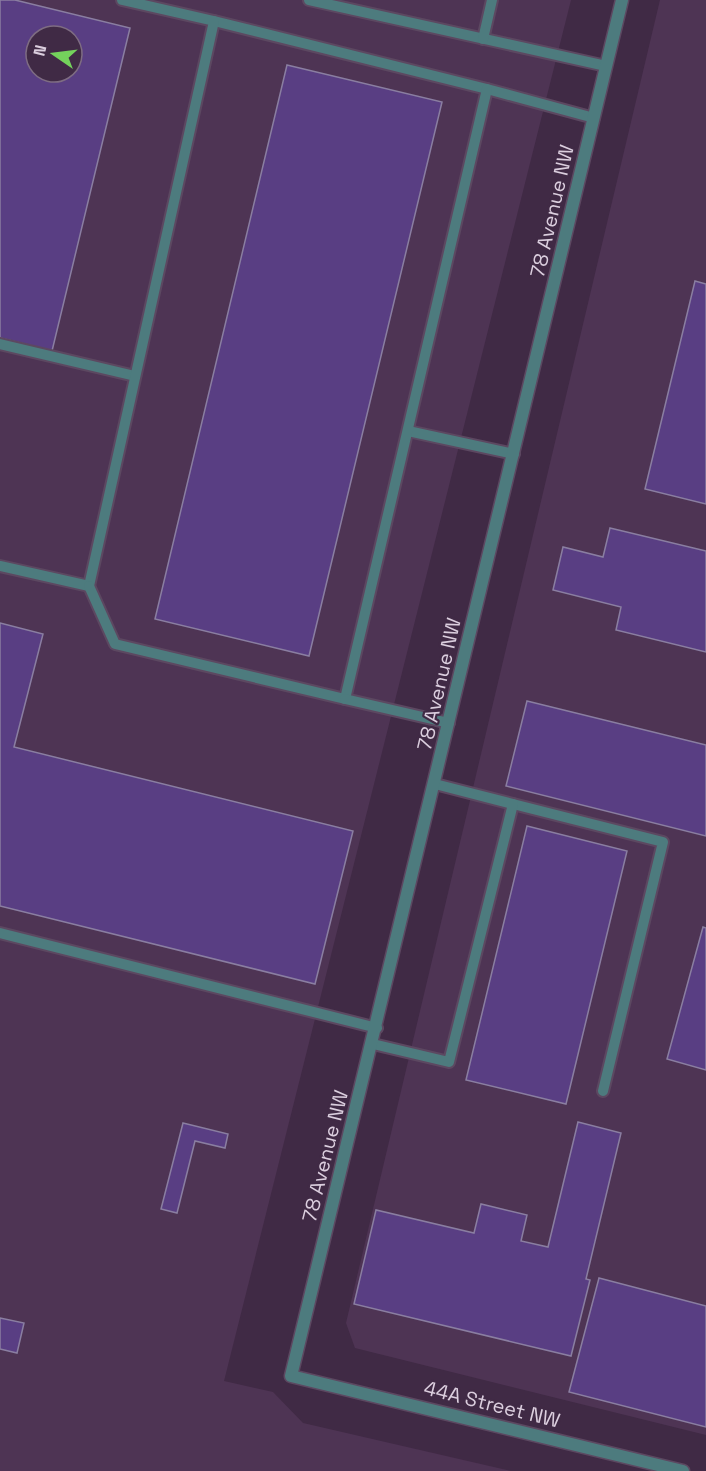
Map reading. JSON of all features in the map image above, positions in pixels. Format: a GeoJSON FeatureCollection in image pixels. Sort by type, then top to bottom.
{"type":"FeatureCollection","features":[{"type":"Feature","properties":{"kind":"street","name":"78 Avenue NW"},"geometry":{"type":"LineString","coordinates":[[291,1376],[377,1028],[622,0]]}},
{"type":"Feature","properties":{"kind":"street","name":"44A Street NW"},"geometry":{"type":"LineString","coordinates":[[291,1376],[683,1471]]}},
{"type":"Feature","properties":{"kind":"lane"},"geometry":{"type":"LineString","coordinates":[[122,0],[487,88],[594,118]]}},
{"type":"Feature","properties":{"kind":"lane"},"geometry":{"type":"LineString","coordinates":[[309,0],[606,66]]}},
{"type":"Feature","properties":{"kind":"lane"},"geometry":{"type":"LineString","coordinates":[[483,39],[492,0]]}},
{"type":"Feature","properties":{"kind":"lane"},"geometry":{"type":"LineString","coordinates":[[214,21],[89,586],[115,644],[450,723]]}},
{"type":"Feature","properties":{"kind":"lane"},"geometry":{"type":"LineString","coordinates":[[345,699],[487,88]]}},
{"type":"Feature","properties":{"kind":"lane"},"geometry":{"type":"LineString","coordinates":[[0,344],[135,376]]}},
{"type":"Feature","properties":{"kind":"lane"},"geometry":{"type":"LineString","coordinates":[[408,431],[514,454]]}},
{"type":"Feature","properties":{"kind":"lane"},"geometry":{"type":"LineString","coordinates":[[0,566],[89,586]]}},
{"type":"Feature","properties":{"kind":"lane"},"geometry":{"type":"LineString","coordinates":[[435,784],[663,842],[603,1091]]}},
{"type":"Feature","properties":{"kind":"lane"},"geometry":{"type":"LineString","coordinates":[[373,1044],[449,1062],[513,804]]}},
{"type":"Feature","properties":{"kind":"lane"},"geometry":{"type":"LineString","coordinates":[[0,933],[377,1028]]}},
{"type":"Feature","properties":{"kind":"shaded area"},"geometry":{"type":"Polygon","coordinates":[[[0,0],[571,0],[224,1381],[273,1392],[303,1423],[511,1471],[0,1471],[0,0]]]}},
{"type":"Feature","properties":{"kind":"shaded area"},"geometry":{"type":"Polygon","coordinates":[[[660,0],[706,0],[706,1435],[355,1348],[346,1323],[660,0]]]}},
{"type":"Feature","properties":{"kind":"building"},"geometry":{"type":"Polygon","coordinates":[[[0,0],[15,0],[130,28],[52,351],[0,338],[0,0]]]}},
{"type":"Feature","properties":{"kind":"building"},"geometry":{"type":"Polygon","coordinates":[[[287,65],[442,102],[309,656],[155,619],[287,65]]]}},
{"type":"Feature","properties":{"kind":"building"},"geometry":{"type":"Polygon","coordinates":[[[695,281],[706,284],[706,504],[645,489],[695,281]]]}},
{"type":"Feature","properties":{"kind":"building"},"geometry":{"type":"Polygon","coordinates":[[[610,528],[706,551],[706,652],[616,630],[621,607],[553,590],[563,547],[603,557],[610,528]]]}},
{"type":"Feature","properties":{"kind":"building"},"geometry":{"type":"Polygon","coordinates":[[[0,623],[43,634],[14,747],[353,831],[315,984],[0,906],[0,623]]]}},
{"type":"Feature","properties":{"kind":"building"},"geometry":{"type":"Polygon","coordinates":[[[527,701],[706,745],[706,836],[506,786],[527,701]]]}},
{"type":"Feature","properties":{"kind":"building"},"geometry":{"type":"Polygon","coordinates":[[[527,826],[627,851],[566,1104],[466,1080],[527,826]]]}},
{"type":"Feature","properties":{"kind":"building"},"geometry":{"type":"Polygon","coordinates":[[[703,927],[706,928],[706,1070],[667,1059],[703,927]]]}},
{"type":"Feature","properties":{"kind":"building"},"geometry":{"type":"Polygon","coordinates":[[[578,1122],[621,1133],[586,1279],[590,1280],[571,1356],[354,1304],[376,1210],[474,1233],[481,1204],[527,1215],[521,1241],[548,1247],[578,1122]]]}},
{"type":"Feature","properties":{"kind":"building"},"geometry":{"type":"Polygon","coordinates":[[[183,1123],[228,1134],[225,1148],[195,1141],[177,1213],[161,1209],[183,1123]]]}},
{"type":"Feature","properties":{"kind":"building"},"geometry":{"type":"Polygon","coordinates":[[[599,1278],[706,1306],[706,1427],[569,1392],[599,1278]]]}},
{"type":"Feature","properties":{"kind":"building"},"geometry":{"type":"Polygon","coordinates":[[[0,1318],[24,1323],[17,1353],[0,1349],[0,1318]]]}}]}
